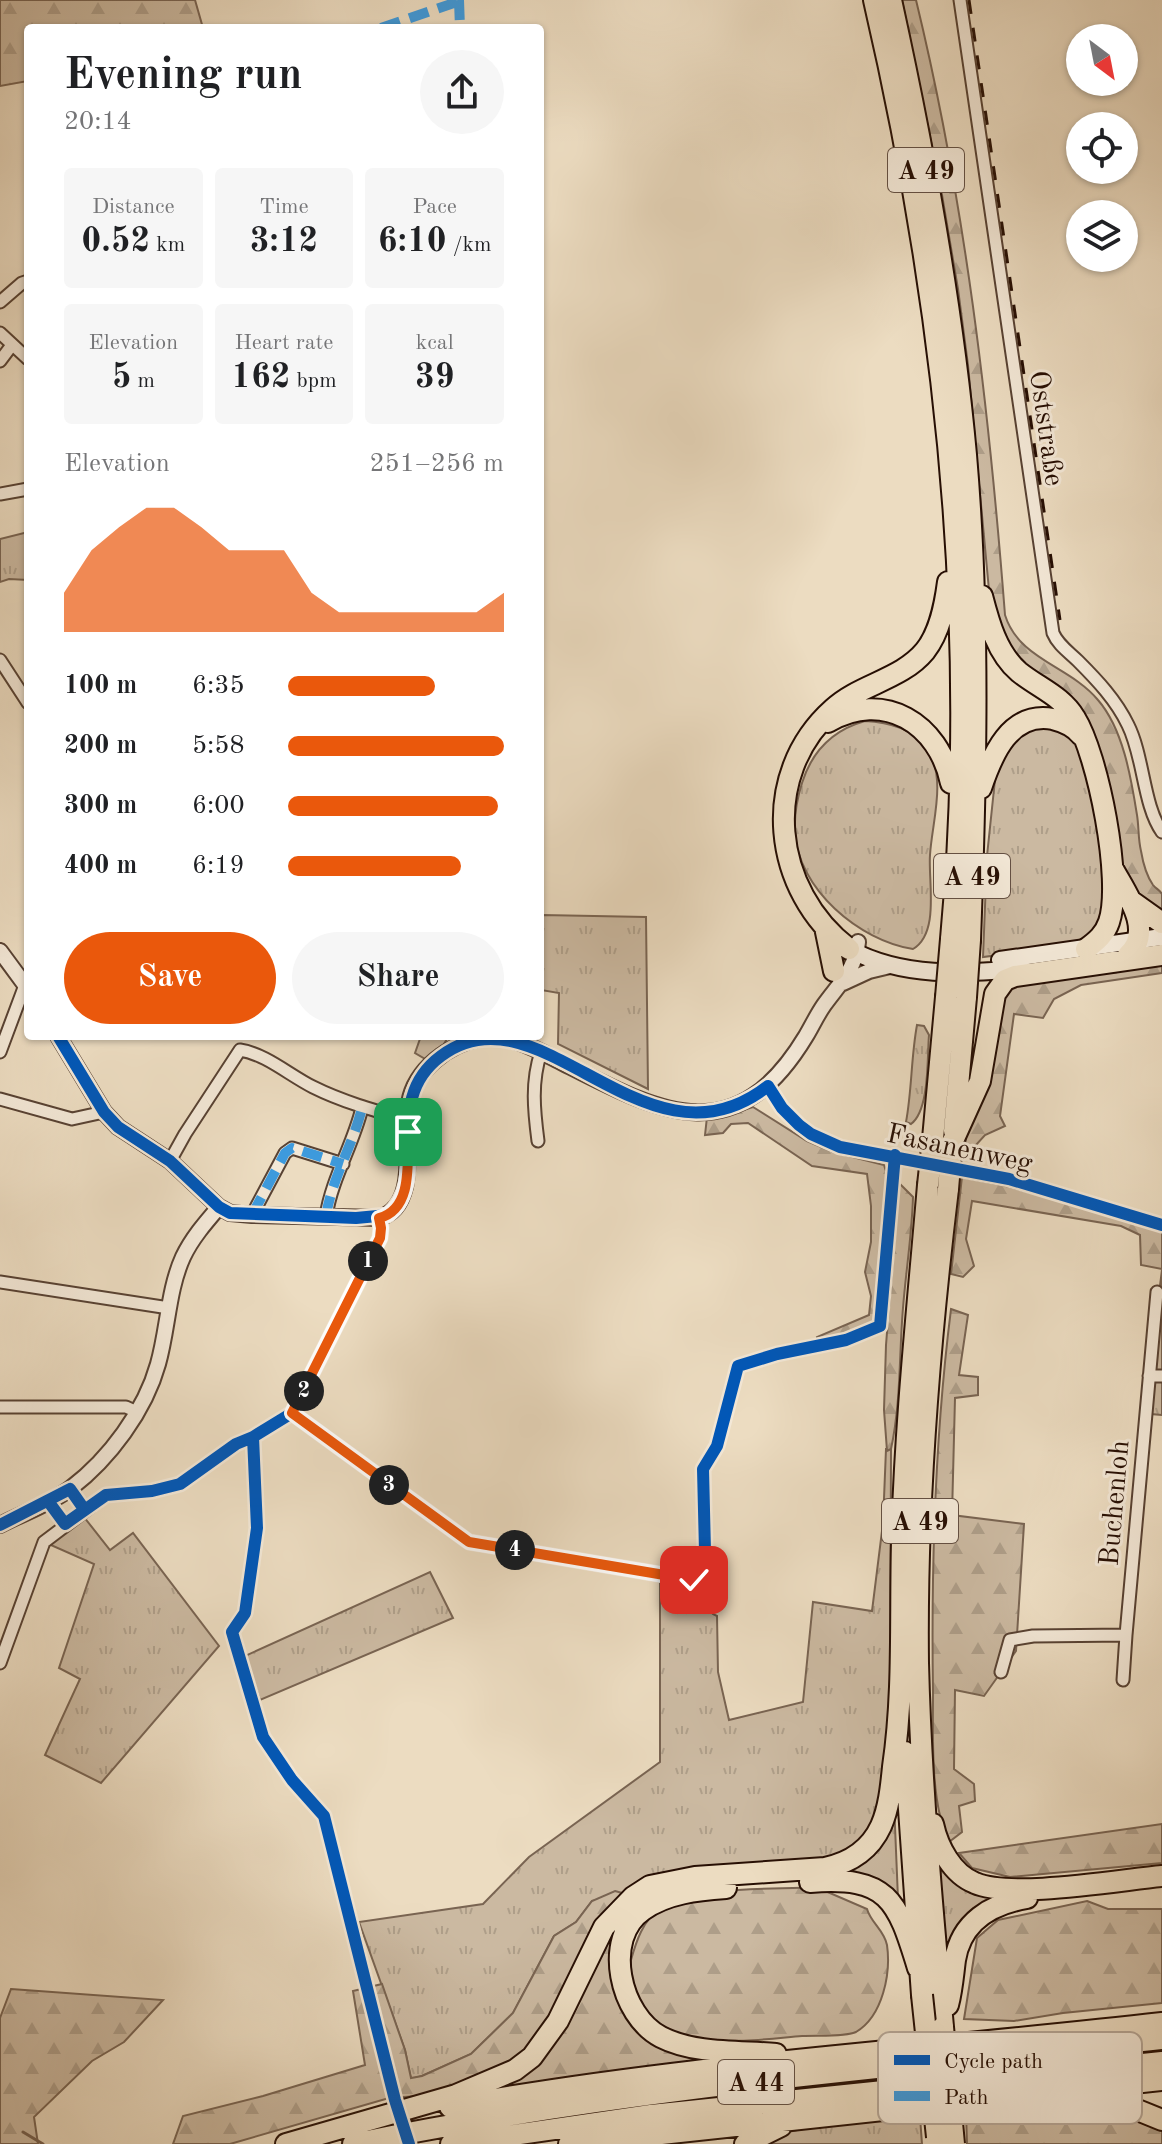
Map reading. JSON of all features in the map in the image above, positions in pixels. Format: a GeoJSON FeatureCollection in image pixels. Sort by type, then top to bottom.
{"type":"FeatureCollection","features":[{"type":"Feature","properties":{"kind":"highway","name":"A 49"},"geometry":{"type":"LineString","coordinates":[[874,0],[910,172],[931,303],[962,532],[976,667],[975,811],[943,1141],[906,1455],[902,1684],[918,1968],[938,1995],[943,2032]]}},
{"type":"Feature","properties":{"kind":"highway","name":"A 49"},"geometry":{"type":"LineString","coordinates":[[891,0],[926,167],[950,312],[966,455],[957,846],[961,940]]}},
{"type":"Feature","properties":{"kind":"highway"},"geometry":{"type":"LineString","coordinates":[[855,948],[825,927],[797,882],[787,856],[783,813],[792,771],[825,716],[841,702],[918,659],[930,644],[940,622],[962,532]]}},
{"type":"Feature","properties":{"kind":"highway"},"geometry":{"type":"LineString","coordinates":[[962,532],[990,623],[1005,655],[1019,672],[1051,692],[1068,708],[1086,742],[1096,776],[1113,869],[1109,923],[1100,938],[1086,949]]}},
{"type":"Feature","properties":{"kind":"highway"},"geometry":{"type":"LineString","coordinates":[[812,734],[836,717],[863,710],[890,712],[916,723],[936,742],[948,767],[957,846]]}},
{"type":"Feature","properties":{"kind":"highway"},"geometry":{"type":"LineString","coordinates":[[975,811],[995,752],[1016,727],[1035,719],[1056,720],[1068,723],[1086,742]]}},
{"type":"Feature","properties":{"kind":"highway"},"geometry":{"type":"LineString","coordinates":[[1113,869],[1131,901],[1139,929],[1133,947]]}},
{"type":"Feature","properties":{"kind":"highway"},"geometry":{"type":"LineString","coordinates":[[1131,901],[1162,923]]}},
{"type":"Feature","properties":{"kind":"highway"},"geometry":{"type":"LineString","coordinates":[[811,907],[855,948]]}},
{"type":"Feature","properties":{"kind":"highway"},"geometry":{"type":"LineString","coordinates":[[825,927],[837,978]]}},
{"type":"Feature","properties":{"kind":"highway"},"geometry":{"type":"LineString","coordinates":[[943,1141],[980,1081],[995,994],[1001,983],[1015,976],[1162,952]]}},
{"type":"Feature","properties":{"kind":"highway","name":"A 49"},"geometry":{"type":"LineString","coordinates":[[938,1187],[936,1289],[922,1468],[918,1615],[926,1826],[939,2032]]}},
{"type":"Feature","properties":{"kind":"highway"},"geometry":{"type":"LineString","coordinates":[[286,2144],[488,2083],[515,2070],[532,2057],[558,2021],[604,1927],[633,1897],[650,1886],[695,1877],[825,1868],[858,1855],[874,1838],[886,1811],[902,1684]]}},
{"type":"Feature","properties":{"kind":"highway"},"geometry":{"type":"LineString","coordinates":[[923,1753],[934,1829],[955,1869],[977,1885],[1024,1889],[1162,1876]]}},
{"type":"Feature","properties":{"kind":"highway"},"geometry":{"type":"LineString","coordinates":[[820,2057],[690,2047],[660,2036],[641,2021],[631,2006],[623,1984],[622,1944],[640,1912],[658,1902],[703,1890],[836,1880],[855,1882],[881,1892],[892,1902],[905,1925],[918,1968]]}},
{"type":"Feature","properties":{"kind":"highway"},"geometry":{"type":"LineString","coordinates":[[938,1995],[961,1942],[977,1917],[991,1908],[1025,1898],[1162,1886]]}},
{"type":"Feature","properties":{"kind":"highway"},"geometry":{"type":"LineString","coordinates":[[1071,2032],[1162,2023]]}},
{"type":"Feature","properties":{"kind":"highway","name":"A 44"},"geometry":{"type":"LineString","coordinates":[[1142,2041],[1162,2039]]}},
{"type":"Feature","properties":{"kind":"highway"},"geometry":{"type":"LineString","coordinates":[[364,2122],[566,2088],[878,2051]]}},
{"type":"Feature","properties":{"kind":"highway","name":"A 44"},"geometry":{"type":"LineString","coordinates":[[1142,2064],[1162,2062]]}},
{"type":"Feature","properties":{"kind":"highway","name":"A 44"},"geometry":{"type":"LineString","coordinates":[[353,2144],[536,2111],[732,2084],[878,2069]]}},
{"type":"Feature","properties":{"kind":"highway"},"geometry":{"type":"LineString","coordinates":[[1142,2082],[1162,2080]]}},
{"type":"Feature","properties":{"kind":"highway","name":"A 44"},"geometry":{"type":"LineString","coordinates":[[451,2144],[666,2113],[878,2091]]}},
{"type":"Feature","properties":{"kind":"highway"},"geometry":{"type":"LineString","coordinates":[[569,2144],[878,2110]]}},
{"type":"Feature","properties":{"kind":"highway"},"geometry":{"type":"LineString","coordinates":[[1142,2112],[1162,2120]]}},
{"type":"Feature","properties":{"kind":"highway"},"geometry":{"type":"LineString","coordinates":[[745,2144],[785,2125],[825,2115]]}},
{"type":"Feature","properties":{"kind":"main road"},"geometry":{"type":"LineString","coordinates":[[855,948],[890,966],[919,972],[961,973],[1036,968],[1133,947],[1162,937]]}},
{"type":"Feature","properties":{"kind":"main road"},"geometry":{"type":"LineString","coordinates":[[855,948],[936,963],[993,961],[1086,949],[1133,947],[1162,952]]}},
{"type":"Feature","properties":{"kind":"street","name":"Oststraße"},"geometry":{"type":"LineString","coordinates":[[960,0],[1053,633],[1100,684],[1127,723],[1138,748],[1153,814],[1162,832]]}},
{"type":"Feature","properties":{"kind":"street"},"geometry":{"type":"LineString","coordinates":[[0,302],[24,282]]}},
{"type":"Feature","properties":{"kind":"street"},"geometry":{"type":"LineString","coordinates":[[0,333],[24,356]]}},
{"type":"Feature","properties":{"kind":"street"},"geometry":{"type":"LineString","coordinates":[[0,361],[12,345]]}},
{"type":"Feature","properties":{"kind":"street"},"geometry":{"type":"LineString","coordinates":[[0,494],[24,490]]}},
{"type":"Feature","properties":{"kind":"street"},"geometry":{"type":"LineString","coordinates":[[0,660],[24,697]]}},
{"type":"Feature","properties":{"kind":"street"},"geometry":{"type":"LineString","coordinates":[[510,1040],[521,1042],[634,1099],[677,1112],[698,1113],[728,1107],[746,1101],[768,1086],[791,1059],[855,948]]}},
{"type":"Feature","properties":{"kind":"street"},"geometry":{"type":"LineString","coordinates":[[0,951],[24,984]]}},
{"type":"Feature","properties":{"kind":"street"},"geometry":{"type":"LineString","coordinates":[[837,978],[890,966]]}},
{"type":"Feature","properties":{"kind":"street"},"geometry":{"type":"LineString","coordinates":[[0,1052],[24,992]]}},
{"type":"Feature","properties":{"kind":"street"},"geometry":{"type":"LineString","coordinates":[[60,1040],[104,1112],[118,1127],[170,1161],[219,1207],[230,1213],[252,1215],[379,1218],[395,1209],[407,1182],[409,1101],[423,1074],[462,1040]]}},
{"type":"Feature","properties":{"kind":"street"},"geometry":{"type":"LineString","coordinates":[[234,1040],[240,1050],[256,1055],[314,1088],[362,1108],[408,1120]]}},
{"type":"Feature","properties":{"kind":"street"},"geometry":{"type":"LineString","coordinates":[[170,1161],[240,1050]]}},
{"type":"Feature","properties":{"kind":"street"},"geometry":{"type":"LineString","coordinates":[[538,1141],[534,1115],[534,1074],[541,1052]]}},
{"type":"Feature","properties":{"kind":"street","name":"Fasanenweg"},"geometry":{"type":"LineString","coordinates":[[768,1086],[782,1108],[799,1125],[840,1147],[1009,1179],[1162,1225]]}},
{"type":"Feature","properties":{"kind":"street"},"geometry":{"type":"LineString","coordinates":[[0,1099],[72,1119],[104,1112]]}},
{"type":"Feature","properties":{"kind":"street"},"geometry":{"type":"LineString","coordinates":[[326,1216],[329,1199],[356,1135],[362,1108]]}},
{"type":"Feature","properties":{"kind":"street"},"geometry":{"type":"LineString","coordinates":[[252,1215],[285,1153],[292,1148],[343,1164]]}},
{"type":"Feature","properties":{"kind":"street"},"geometry":{"type":"LineString","coordinates":[[0,1525],[70,1489],[102,1459],[137,1412],[158,1365],[183,1258],[219,1207]]}},
{"type":"Feature","properties":{"kind":"street"},"geometry":{"type":"LineString","coordinates":[[0,1663],[44,1542],[65,1524],[106,1495],[152,1491],[180,1484],[236,1444],[292,1413],[380,1238],[379,1218]]}},
{"type":"Feature","properties":{"kind":"street"},"geometry":{"type":"LineString","coordinates":[[0,1282],[169,1308]]}},
{"type":"Feature","properties":{"kind":"street","name":"Buchenloh"},"geometry":{"type":"LineString","coordinates":[[1123,1680],[1157,1292]]}},
{"type":"Feature","properties":{"kind":"street"},"geometry":{"type":"LineString","coordinates":[[1149,1376],[1162,1376]]}},
{"type":"Feature","properties":{"kind":"street"},"geometry":{"type":"LineString","coordinates":[[0,1407],[126,1407],[137,1412]]}},
{"type":"Feature","properties":{"kind":"street"},"geometry":{"type":"LineString","coordinates":[[292,1413],[469,1542],[694,1580]]}},
{"type":"Feature","properties":{"kind":"street"},"geometry":{"type":"LineString","coordinates":[[232,1632],[245,1613],[257,1528],[253,1437]]}},
{"type":"Feature","properties":{"kind":"street"},"geometry":{"type":"LineString","coordinates":[[70,1489],[84,1509]]}},
{"type":"Feature","properties":{"kind":"street"},"geometry":{"type":"LineString","coordinates":[[48,1501],[65,1524]]}},
{"type":"Feature","properties":{"kind":"street"},"geometry":{"type":"LineString","coordinates":[[1001,1672],[1010,1640],[1033,1636],[1126,1635]]}},
{"type":"Feature","properties":{"kind":"green space"},"geometry":{"type":"Polygon","coordinates":[[[0,0],[195,0],[202,24],[24,24],[24,82],[0,86],[0,0]]]}},
{"type":"Feature","properties":{"kind":"green space"},"geometry":{"type":"Polygon","coordinates":[[[902,0],[916,0],[961,229],[983,383],[1005,615],[1022,642],[1033,653],[1087,688],[1114,725],[1129,770],[1144,864],[1154,886],[1162,894],[1162,918],[1143,906],[1120,863],[1097,751],[1010,656],[990,601],[958,289],[902,0]]]}},
{"type":"Feature","properties":{"kind":"green space"},"geometry":{"type":"Polygon","coordinates":[[[24,533],[24,580],[0,582],[0,539],[24,533]]]}},
{"type":"Feature","properties":{"kind":"green space"},"geometry":{"type":"Polygon","coordinates":[[[865,721],[892,725],[917,737],[929,751],[937,776],[930,855],[930,919],[927,931],[913,949],[872,935],[835,909],[819,892],[798,852],[795,813],[806,772],[825,743],[843,730],[865,721]]]}},
{"type":"Feature","properties":{"kind":"green space"},"geometry":{"type":"Polygon","coordinates":[[[1054,725],[1074,739],[1094,798],[1107,880],[1106,915],[1082,944],[983,957],[987,856],[996,770],[1008,745],[1029,727],[1054,725]]]}},
{"type":"Feature","properties":{"kind":"green space"},"geometry":{"type":"Polygon","coordinates":[[[544,915],[646,917],[648,1089],[558,1044],[559,993],[544,990],[544,915]]]}},
{"type":"Feature","properties":{"kind":"green space"},"geometry":{"type":"Polygon","coordinates":[[[1162,958],[1162,973],[1081,985],[1054,999],[1043,1018],[1014,1014],[1000,1116],[1005,1126],[985,1135],[965,1157],[966,1131],[1005,985],[1162,958]]]}},
{"type":"Feature","properties":{"kind":"green space"},"geometry":{"type":"Polygon","coordinates":[[[917,1025],[924,1026],[929,1035],[927,1069],[922,1107],[911,1124],[906,1122],[917,1025]]]}},
{"type":"Feature","properties":{"kind":"green space"},"geometry":{"type":"Polygon","coordinates":[[[420,1040],[446,1040],[427,1060],[415,1053],[420,1040]]]}},
{"type":"Feature","properties":{"kind":"green space"},"geometry":{"type":"Polygon","coordinates":[[[753,1107],[807,1141],[833,1152],[884,1165],[890,1184],[877,1325],[843,1338],[818,1342],[817,1337],[869,1315],[871,1296],[865,1272],[871,1242],[871,1206],[867,1174],[812,1166],[748,1123],[731,1124],[723,1133],[705,1135],[707,1117],[723,1116],[753,1107]]]}},
{"type":"Feature","properties":{"kind":"green space"},"geometry":{"type":"Polygon","coordinates":[[[962,1177],[1162,1229],[1162,1269],[1141,1265],[1140,1235],[1121,1226],[972,1201],[966,1239],[974,1266],[963,1277],[951,1274],[962,1177]]]}},
{"type":"Feature","properties":{"kind":"green space"},"geometry":{"type":"Polygon","coordinates":[[[899,1183],[913,1197],[897,1414],[891,1449],[887,1451],[884,1410],[886,1345],[899,1183]]]}},
{"type":"Feature","properties":{"kind":"green space"},"geometry":{"type":"Polygon","coordinates":[[[1162,1270],[1162,1415],[1151,1414],[1147,1386],[1162,1270]]]}},
{"type":"Feature","properties":{"kind":"green space"},"geometry":{"type":"Polygon","coordinates":[[[951,1309],[968,1315],[959,1375],[978,1377],[978,1395],[955,1398],[952,1515],[1024,1524],[1016,1651],[984,1696],[955,1690],[954,1769],[974,1784],[975,1801],[959,1806],[962,1832],[949,1842],[938,1809],[934,1769],[933,1596],[938,1452],[951,1309]]]}},
{"type":"Feature","properties":{"kind":"green space"},"geometry":{"type":"Polygon","coordinates":[[[886,1449],[891,1449],[890,1731],[877,1825],[839,1860],[592,1901],[576,1922],[554,1936],[513,2013],[471,2054],[411,2079],[405,2050],[359,1922],[483,1904],[529,1857],[660,1762],[660,1578],[698,1583],[703,1602],[717,1616],[718,1672],[729,1720],[803,1702],[813,1602],[872,1611],[883,1523],[886,1449]]]}},
{"type":"Feature","properties":{"kind":"green space"},"geometry":{"type":"Polygon","coordinates":[[[80,1512],[110,1550],[133,1533],[219,1646],[101,1783],[45,1755],[80,1679],[59,1668],[94,1564],[44,1542],[80,1512]]]}},
{"type":"Feature","properties":{"kind":"green space"},"geometry":{"type":"Polygon","coordinates":[[[430,1572],[453,1618],[260,1700],[245,1656],[430,1572]]]}},
{"type":"Feature","properties":{"kind":"green space"},"geometry":{"type":"Polygon","coordinates":[[[894,1802],[898,1899],[838,1873],[894,1802]]]}},
{"type":"Feature","properties":{"kind":"green space"},"geometry":{"type":"Polygon","coordinates":[[[1162,1824],[1162,1863],[1010,1877],[972,1868],[959,1853],[1162,1824]]]}},
{"type":"Feature","properties":{"kind":"green space"},"geometry":{"type":"Polygon","coordinates":[[[932,1850],[943,1859],[1014,1891],[947,1965],[932,1850]]]}},
{"type":"Feature","properties":{"kind":"green space"},"geometry":{"type":"Polygon","coordinates":[[[816,1887],[867,1909],[887,1945],[888,1968],[879,2005],[873,2016],[856,2032],[759,2040],[710,2040],[666,2028],[650,2014],[634,1986],[630,1964],[641,1932],[655,1913],[678,1901],[716,1892],[816,1887]]]}},
{"type":"Feature","properties":{"kind":"green space"},"geometry":{"type":"Polygon","coordinates":[[[615,1891],[626,1894],[629,1918],[627,2016],[721,2061],[495,2091],[389,2098],[230,2144],[173,2144],[183,2116],[365,2065],[353,1991],[382,1984],[405,2050],[411,2078],[471,2054],[513,2013],[554,1936],[576,1922],[592,1901],[615,1891]]]}},
{"type":"Feature","properties":{"kind":"green space"},"geometry":{"type":"Polygon","coordinates":[[[1087,1901],[1108,1909],[1162,1909],[1162,2003],[1014,2021],[964,2019],[977,1938],[998,1920],[1087,1901]]]}},
{"type":"Feature","properties":{"kind":"green space"},"geometry":{"type":"Polygon","coordinates":[[[11,1989],[163,2000],[124,2042],[92,2061],[34,2117],[38,2144],[0,2144],[0,2018],[11,1989]]]}},
{"type":"Feature","properties":{"kind":"green space"},"geometry":{"type":"Polygon","coordinates":[[[878,2120],[878,2124],[921,2124],[922,2144],[758,2144],[792,2131],[878,2120]]]}},
{"type":"Feature","properties":{"kind":"green space"},"geometry":{"type":"Polygon","coordinates":[[[1142,2120],[1162,2126],[1162,2144],[967,2144],[966,2124],[1142,2124],[1142,2120]]]}},
{"type":"Feature","properties":{"kind":"waterway"},"geometry":{"type":"LineString","coordinates":[[23,2132],[43,2144]]}},
{"type":"Feature","properties":{"kind":"railway"},"geometry":{"type":"LineString","coordinates":[[969,0],[1060,620]]}},
{"type":"Feature","properties":{"kind":"marked path"},"geometry":{"type":"LineString","coordinates":[[459,0],[460,24]]}},
{"type":"Feature","properties":{"kind":"marked path"},"geometry":{"type":"LineString","coordinates":[[393,24],[460,1]]}},
{"type":"Feature","properties":{"kind":"marked path"},"geometry":{"type":"LineString","coordinates":[[326,1216],[362,1108]]}},
{"type":"Feature","properties":{"kind":"marked path"},"geometry":{"type":"LineString","coordinates":[[252,1215],[285,1153],[292,1148],[343,1164]]}},
{"type":"Feature","properties":{"kind":"cycle path"},"geometry":{"type":"LineString","coordinates":[[60,1040],[104,1112],[118,1127],[170,1161],[219,1207],[230,1213],[356,1218],[388,1215],[401,1198],[409,1159],[409,1116],[413,1094],[423,1074],[441,1056],[478,1040]]}},
{"type":"Feature","properties":{"kind":"cycle path"},"geometry":{"type":"LineString","coordinates":[[478,1040],[517,1043],[556,1058],[637,1099],[679,1111],[723,1109],[768,1086],[782,1108],[799,1125],[840,1147],[1009,1179],[1162,1225]]}},
{"type":"Feature","properties":{"kind":"cycle path"},"geometry":{"type":"LineString","coordinates":[[292,1413],[469,1542],[694,1580],[694,1567],[705,1551],[703,1469],[717,1446],[738,1366],[777,1354],[846,1340],[880,1326],[895,1155]]}},
{"type":"Feature","properties":{"kind":"cycle path"},"geometry":{"type":"LineString","coordinates":[[292,1413],[380,1238],[379,1218]]}},
{"type":"Feature","properties":{"kind":"cycle path"},"geometry":{"type":"LineString","coordinates":[[48,1501],[65,1524],[106,1495],[152,1491],[180,1484],[236,1444],[292,1413]]}},
{"type":"Feature","properties":{"kind":"cycle path"},"geometry":{"type":"LineString","coordinates":[[253,1437],[257,1528],[245,1613],[232,1632],[263,1737],[292,1780],[324,1816],[395,2100],[409,2144]]}},
{"type":"Feature","properties":{"kind":"cycle path"},"geometry":{"type":"LineString","coordinates":[[0,1525],[70,1489],[84,1509]]}},
{"type":"Feature","properties":{"kind":"route"},"geometry":{"type":"LineString","coordinates":[[408,1132],[407,1182],[402,1196],[395,1209],[379,1218],[380,1238],[292,1413],[469,1542],[694,1580]]}}]}
